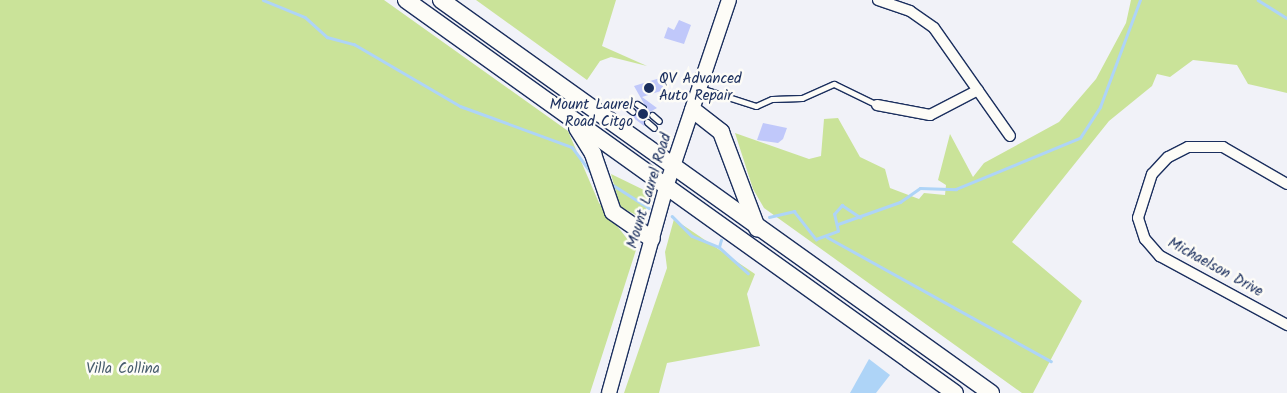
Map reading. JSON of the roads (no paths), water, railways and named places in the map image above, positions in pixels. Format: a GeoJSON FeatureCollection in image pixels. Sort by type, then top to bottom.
{"type":"FeatureCollection","features":[{"type":"Feature","properties":{"kind":"highway"},"geometry":{"type":"LineString","coordinates":[[406,0],[571,120],[955,393]]}},
{"type":"Feature","properties":{"kind":"highway"},"geometry":{"type":"LineString","coordinates":[[441,0],[672,168],[991,393]]}},
{"type":"Feature","properties":{"kind":"highway"},"geometry":{"type":"LineString","coordinates":[[693,110],[721,132],[757,228]]}},
{"type":"Feature","properties":{"kind":"highway"},"geometry":{"type":"LineString","coordinates":[[571,120],[593,154],[613,212],[652,239]]}},
{"type":"Feature","properties":{"kind":"main road","name":"Mount Laurel Road"},"geometry":{"type":"LineString","coordinates":[[609,393],[666,187],[729,0]]}},
{"type":"Feature","properties":{"kind":"street"},"geometry":{"type":"LineString","coordinates":[[878,0],[910,11],[934,28],[1010,136]]}},
{"type":"Feature","properties":{"kind":"street"},"geometry":{"type":"LineString","coordinates":[[877,105],[930,115],[978,90]]}},
{"type":"Feature","properties":{"kind":"street","name":"Michaelson Drive"},"geometry":{"type":"LineString","coordinates":[[1287,184],[1223,147],[1188,147],[1168,157],[1152,174],[1138,218],[1145,239],[1160,256],[1287,325]]}},
{"type":"Feature","properties":{"kind":"lane"},"geometry":{"type":"LineString","coordinates":[[700,88],[756,106],[772,99],[802,98],[834,84],[877,105]]}},
{"type":"Feature","properties":{"kind":"lane"},"geometry":{"type":"LineString","coordinates":[[637,104],[643,108]]}},
{"type":"Feature","properties":{"kind":"lane"},"geometry":{"type":"LineString","coordinates":[[628,108],[633,112]]}},
{"type":"Feature","properties":{"kind":"lane"},"geometry":{"type":"LineString","coordinates":[[652,115],[660,121]]}},
{"type":"Feature","properties":{"kind":"lane"},"geometry":{"type":"LineString","coordinates":[[647,122],[654,128]]}},
{"type":"Feature","properties":{"kind":"water"},"geometry":{"type":"Polygon","coordinates":[[[869,359],[890,375],[876,393],[850,393],[869,359]]]}},
{"type":"Feature","properties":{"kind":"waterway"},"geometry":{"type":"LineString","coordinates":[[263,0],[305,17],[327,37],[354,44],[460,106],[572,147],[593,175]]}},
{"type":"Feature","properties":{"kind":"waterway"},"geometry":{"type":"LineString","coordinates":[[838,224],[900,202],[920,188],[956,189],[1080,138],[1100,107],[1140,0]]}},
{"type":"Feature","properties":{"kind":"waterway"},"geometry":{"type":"LineString","coordinates":[[1258,0],[1287,18]]}},
{"type":"Feature","properties":{"kind":"waterway"},"geometry":{"type":"LineString","coordinates":[[610,183],[649,208]]}},
{"type":"Feature","properties":{"kind":"waterway"},"geometry":{"type":"LineString","coordinates":[[769,217],[794,211],[816,239],[838,231],[834,214],[842,205],[860,217]]}},
{"type":"Feature","properties":{"kind":"waterway"},"geometry":{"type":"LineString","coordinates":[[672,216],[692,236],[719,247],[748,273]]}},
{"type":"Feature","properties":{"kind":"waterway"},"geometry":{"type":"LineString","coordinates":[[827,237],[1051,361]]}},
{"type":"Feature","properties":{"kind":"waterway"},"geometry":{"type":"LineString","coordinates":[[719,247],[721,240]]}},
{"type":"Feature","properties":{"kind":"place","name":"QV Advanced Auto Repair"},"geometry":{"type":"Point","coordinates":[649,88]}},
{"type":"Feature","properties":{"kind":"place","name":"Mount Laurel Road Citgo"},"geometry":{"type":"Point","coordinates":[643,114]}},
{"type":"Feature","properties":{"kind":"park label","name":"Villa Collina"},"geometry":{"type":"Point","coordinates":[123,370]}}]}
